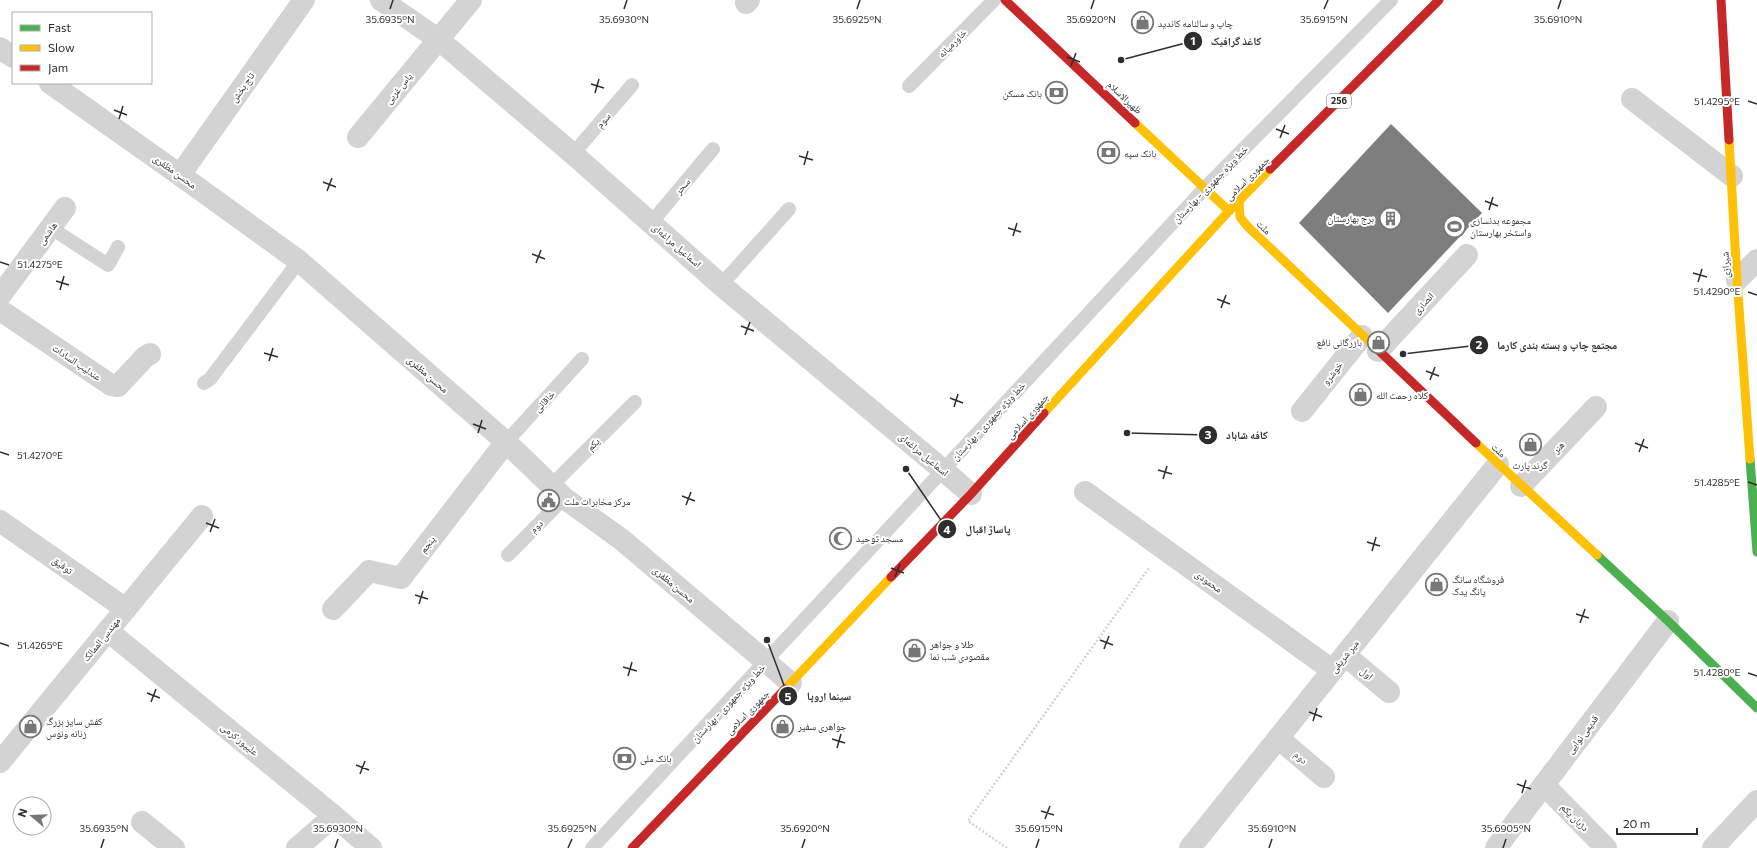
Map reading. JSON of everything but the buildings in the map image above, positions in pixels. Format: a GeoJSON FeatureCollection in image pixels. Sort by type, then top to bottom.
{"type":"FeatureCollection","features":[{"type":"Feature","properties":{"kind":"main road","name":"ظهیرالاسلام"},"geometry":{"type":"LineString","coordinates":[[1005,0],[1229,211]]}},
{"type":"Feature","properties":{"kind":"main road","name":"جمهوری اسلامی"},"geometry":{"type":"LineString","coordinates":[[632,848],[970,494],[1229,211],[1439,0]]}},
{"type":"Feature","properties":{"kind":"main road","name":"شیرازی"},"geometry":{"type":"LineString","coordinates":[[1720,0],[1732,176],[1737,280],[1757,552]]}},
{"type":"Feature","properties":{"kind":"main road","name":"ملت"},"geometry":{"type":"LineString","coordinates":[[1239,201],[1240,217],[1247,226],[1521,486],[1668,621],[1757,708]]}},
{"type":"Feature","properties":{"kind":"street","name":"تاج بخش"},"geometry":{"type":"LineString","coordinates":[[180,175],[304,0]]}},
{"type":"Feature","properties":{"kind":"street","name":"اسماعیل مراغه‌ای"},"geometry":{"type":"LineString","coordinates":[[381,0],[438,39],[573,154],[721,284],[970,494]]}},
{"type":"Feature","properties":{"kind":"street","name":"یاس غربی"},"geometry":{"type":"LineString","coordinates":[[358,137],[471,0]]}},
{"type":"Feature","properties":{"kind":"street"},"geometry":{"type":"LineString","coordinates":[[0,48],[12,56]]}},
{"type":"Feature","properties":{"kind":"street","name":"محسن مظفری"},"geometry":{"type":"LineString","coordinates":[[51,84],[299,261],[506,442],[558,492],[620,539],[791,683]]}},
{"type":"Feature","properties":{"kind":"street"},"geometry":{"type":"LineString","coordinates":[[1632,99],[1732,176]]}},
{"type":"Feature","properties":{"kind":"street","name":"هاشمی"},"geometry":{"type":"LineString","coordinates":[[0,296],[65,208]]}},
{"type":"Feature","properties":{"kind":"street","name":"انصاری"},"geometry":{"type":"LineString","coordinates":[[1378,351],[1468,255]]}},
{"type":"Feature","properties":{"kind":"street"},"geometry":{"type":"LineString","coordinates":[[1737,280],[1757,260]]}},
{"type":"Feature","properties":{"kind":"street","name":"عندلیب السادات"},"geometry":{"type":"LineString","coordinates":[[0,310],[111,385],[118,386],[145,357],[150,354]]}},
{"type":"Feature","properties":{"kind":"street","name":"خوشرو"},"geometry":{"type":"LineString","coordinates":[[1302,411],[1362,336]]}},
{"type":"Feature","properties":{"kind":"street","name":"هنر"},"geometry":{"type":"LineString","coordinates":[[1521,486],[1596,407]]}},
{"type":"Feature","properties":{"kind":"street","name":"پنجم"},"geometry":{"type":"LineString","coordinates":[[333,609],[369,571],[401,578],[506,442]]}},
{"type":"Feature","properties":{"kind":"street","name":"میر شریفی"},"geometry":{"type":"LineString","coordinates":[[1190,848],[1498,464]]}},
{"type":"Feature","properties":{"kind":"street","name":"محمودی"},"geometry":{"type":"LineString","coordinates":[[1085,492],[1163,548],[1338,662]]}},
{"type":"Feature","properties":{"kind":"street","name":"مهندس‌ الممالک"},"geometry":{"type":"LineString","coordinates":[[0,762],[202,516]]}},
{"type":"Feature","properties":{"kind":"street","name":"توفیق"},"geometry":{"type":"LineString","coordinates":[[0,521],[126,609]]}},
{"type":"Feature","properties":{"kind":"street","name":"قدیمی نوایی"},"geometry":{"type":"LineString","coordinates":[[1496,848],[1668,621]]}},
{"type":"Feature","properties":{"kind":"street","name":"علیپور کرمی"},"geometry":{"type":"LineString","coordinates":[[108,631],[334,816],[370,848]]}},
{"type":"Feature","properties":{"kind":"street","name":"اول"},"geometry":{"type":"LineString","coordinates":[[1338,662],[1389,692]]}},
{"type":"Feature","properties":{"kind":"street","name":"دوم"},"geometry":{"type":"LineString","coordinates":[[1278,738],[1324,777]]}},
{"type":"Feature","properties":{"kind":"street","name":"دژبان یکم"},"geometry":{"type":"LineString","coordinates":[[1544,785],[1606,848]]}},
{"type":"Feature","properties":{"kind":"street"},"geometry":{"type":"LineString","coordinates":[[1713,848],[1757,801]]}},
{"type":"Feature","properties":{"kind":"street"},"geometry":{"type":"LineString","coordinates":[[297,848],[334,816]]}},
{"type":"Feature","properties":{"kind":"street"},"geometry":{"type":"LineString","coordinates":[[142,822],[174,848]]}},
{"type":"Feature","properties":{"kind":"lane","name":"خاورمیانه"},"geometry":{"type":"LineString","coordinates":[[909,86],[994,0]]}},
{"type":"Feature","properties":{"kind":"lane","name":"خط ویژه جمهوری - بهارستان"},"geometry":{"type":"LineString","coordinates":[[592,848],[1205,188],[1392,0]]}},
{"type":"Feature","properties":{"kind":"lane","name":"سوم"},"geometry":{"type":"LineString","coordinates":[[573,154],[632,85]]}},
{"type":"Feature","properties":{"kind":"lane","name":"سحر"},"geometry":{"type":"LineString","coordinates":[[651,223],[713,149]]}},
{"type":"Feature","properties":{"kind":"lane"},"geometry":{"type":"LineString","coordinates":[[721,284],[789,209]]}},
{"type":"Feature","properties":{"kind":"lane"},"geometry":{"type":"LineString","coordinates":[[51,228],[108,265],[118,247]]}},
{"type":"Feature","properties":{"kind":"lane"},"geometry":{"type":"LineString","coordinates":[[204,383],[210,379],[299,261]]}},
{"type":"Feature","properties":{"kind":"lane","name":"خاقانی"},"geometry":{"type":"LineString","coordinates":[[506,442],[582,359]]}},
{"type":"Feature","properties":{"kind":"lane","name":"یکم"},"geometry":{"type":"LineString","coordinates":[[558,492],[635,402]]}},
{"type":"Feature","properties":{"kind":"lane","name":"دوم"},"geometry":{"type":"LineString","coordinates":[[508,555],[558,492]]}},
{"type":"Feature","properties":{"kind":"path"},"geometry":{"type":"LineString","coordinates":[[1007,848],[968,821],[1163,548]]}},
{"type":"Feature","properties":{"kind":"traffic: fast"},"geometry":{"type":"LineString","coordinates":[[1750,459],[1757,552]]}},
{"type":"Feature","properties":{"kind":"traffic: fast"},"geometry":{"type":"LineString","coordinates":[[1597,555],[1668,621],[1757,708]]}},
{"type":"Feature","properties":{"kind":"traffic: slow"},"geometry":{"type":"LineString","coordinates":[[1135,123],[1229,211]]}},
{"type":"Feature","properties":{"kind":"traffic: slow"},"geometry":{"type":"LineString","coordinates":[[1729,140],[1737,280],[1750,459]]}},
{"type":"Feature","properties":{"kind":"traffic: slow"},"geometry":{"type":"LineString","coordinates":[[1044,413],[1229,211],[1270,169]]}},
{"type":"Feature","properties":{"kind":"traffic: slow"},"geometry":{"type":"LineString","coordinates":[[1239,201],[1240,217],[1247,226],[1375,347]]}},
{"type":"Feature","properties":{"kind":"traffic: slow"},"geometry":{"type":"LineString","coordinates":[[1476,443],[1597,555]]}},
{"type":"Feature","properties":{"kind":"traffic: slow"},"geometry":{"type":"LineString","coordinates":[[785,689],[891,577]]}},
{"type":"Feature","properties":{"kind":"traffic: jam"},"geometry":{"type":"LineString","coordinates":[[1005,0],[1135,123]]}},
{"type":"Feature","properties":{"kind":"traffic: jam"},"geometry":{"type":"LineString","coordinates":[[1270,169],[1439,0]]}},
{"type":"Feature","properties":{"kind":"traffic: jam"},"geometry":{"type":"LineString","coordinates":[[1721,0],[1729,140]]}},
{"type":"Feature","properties":{"kind":"traffic: jam"},"geometry":{"type":"LineString","coordinates":[[1375,347],[1476,443]]}},
{"type":"Feature","properties":{"kind":"traffic: jam"},"geometry":{"type":"LineString","coordinates":[[891,577],[971,494],[1044,413]]}},
{"type":"Feature","properties":{"kind":"traffic: jam"},"geometry":{"type":"LineString","coordinates":[[632,848],[785,689]]}},
{"type":"Feature","properties":{"kind":"place","name":"چاپ و سالنامه کاندید"},"geometry":{"type":"Point","coordinates":[1142,23]}},
{"type":"Feature","properties":{"kind":"place","name":"کاغذ گرافیک"},"geometry":{"type":"Point","coordinates":[1121,60]}},
{"type":"Feature","properties":{"kind":"place","name":"بانک مسکن"},"geometry":{"type":"Point","coordinates":[1057,93]}},
{"type":"Feature","properties":{"kind":"place","name":"بانک سپه"},"geometry":{"type":"Point","coordinates":[1108,153]}},
{"type":"Feature","properties":{"kind":"place","name":"برج بهارستان"},"geometry":{"type":"Point","coordinates":[1390,218]}},
{"type":"Feature","properties":{"kind":"place","name":"مجموعه بدنسازی واستخر بهارستان"},"geometry":{"type":"Point","coordinates":[1455,226]}},
{"type":"Feature","properties":{"kind":"place","name":"بازرگانی نافع"},"geometry":{"type":"Point","coordinates":[1378,342]}},
{"type":"Feature","properties":{"kind":"place","name":"مجتمع چاپ و بسته بندی کارما"},"geometry":{"type":"Point","coordinates":[1403,354]}},
{"type":"Feature","properties":{"kind":"place","name":"كلاه رحمت الله"},"geometry":{"type":"Point","coordinates":[1360,395]}},
{"type":"Feature","properties":{"kind":"place","name":"کافه شاباد"},"geometry":{"type":"Point","coordinates":[1127,433]}},
{"type":"Feature","properties":{"kind":"place","name":"گرند پارت"},"geometry":{"type":"Point","coordinates":[1530,445]}},
{"type":"Feature","properties":{"kind":"place","name":"پاساژ اقبال"},"geometry":{"type":"Point","coordinates":[906,469]}},
{"type":"Feature","properties":{"kind":"place","name":"مرکز مخابرات ملت"},"geometry":{"type":"Point","coordinates":[549,501]}},
{"type":"Feature","properties":{"kind":"place","name":"مسجد توحید"},"geometry":{"type":"Point","coordinates":[841,538]}},
{"type":"Feature","properties":{"kind":"place","name":"فروشگاه سانگ یانگ یدک"},"geometry":{"type":"Point","coordinates":[1436,585]}},
{"type":"Feature","properties":{"kind":"place","name":"سینما اروپا"},"geometry":{"type":"Point","coordinates":[767,640]}},
{"type":"Feature","properties":{"kind":"place","name":"طلا و جواهر مقصودی شب نما"},"geometry":{"type":"Point","coordinates":[914,650]}},
{"type":"Feature","properties":{"kind":"place","name":"جواهری سفیر"},"geometry":{"type":"Point","coordinates":[782,726]}},
{"type":"Feature","properties":{"kind":"place","name":"کفش سایز بزرگ زنانه ونوس"},"geometry":{"type":"Point","coordinates":[31,727]}},
{"type":"Feature","properties":{"kind":"place","name":"بانک ملی"},"geometry":{"type":"Point","coordinates":[625,758]}}]}
